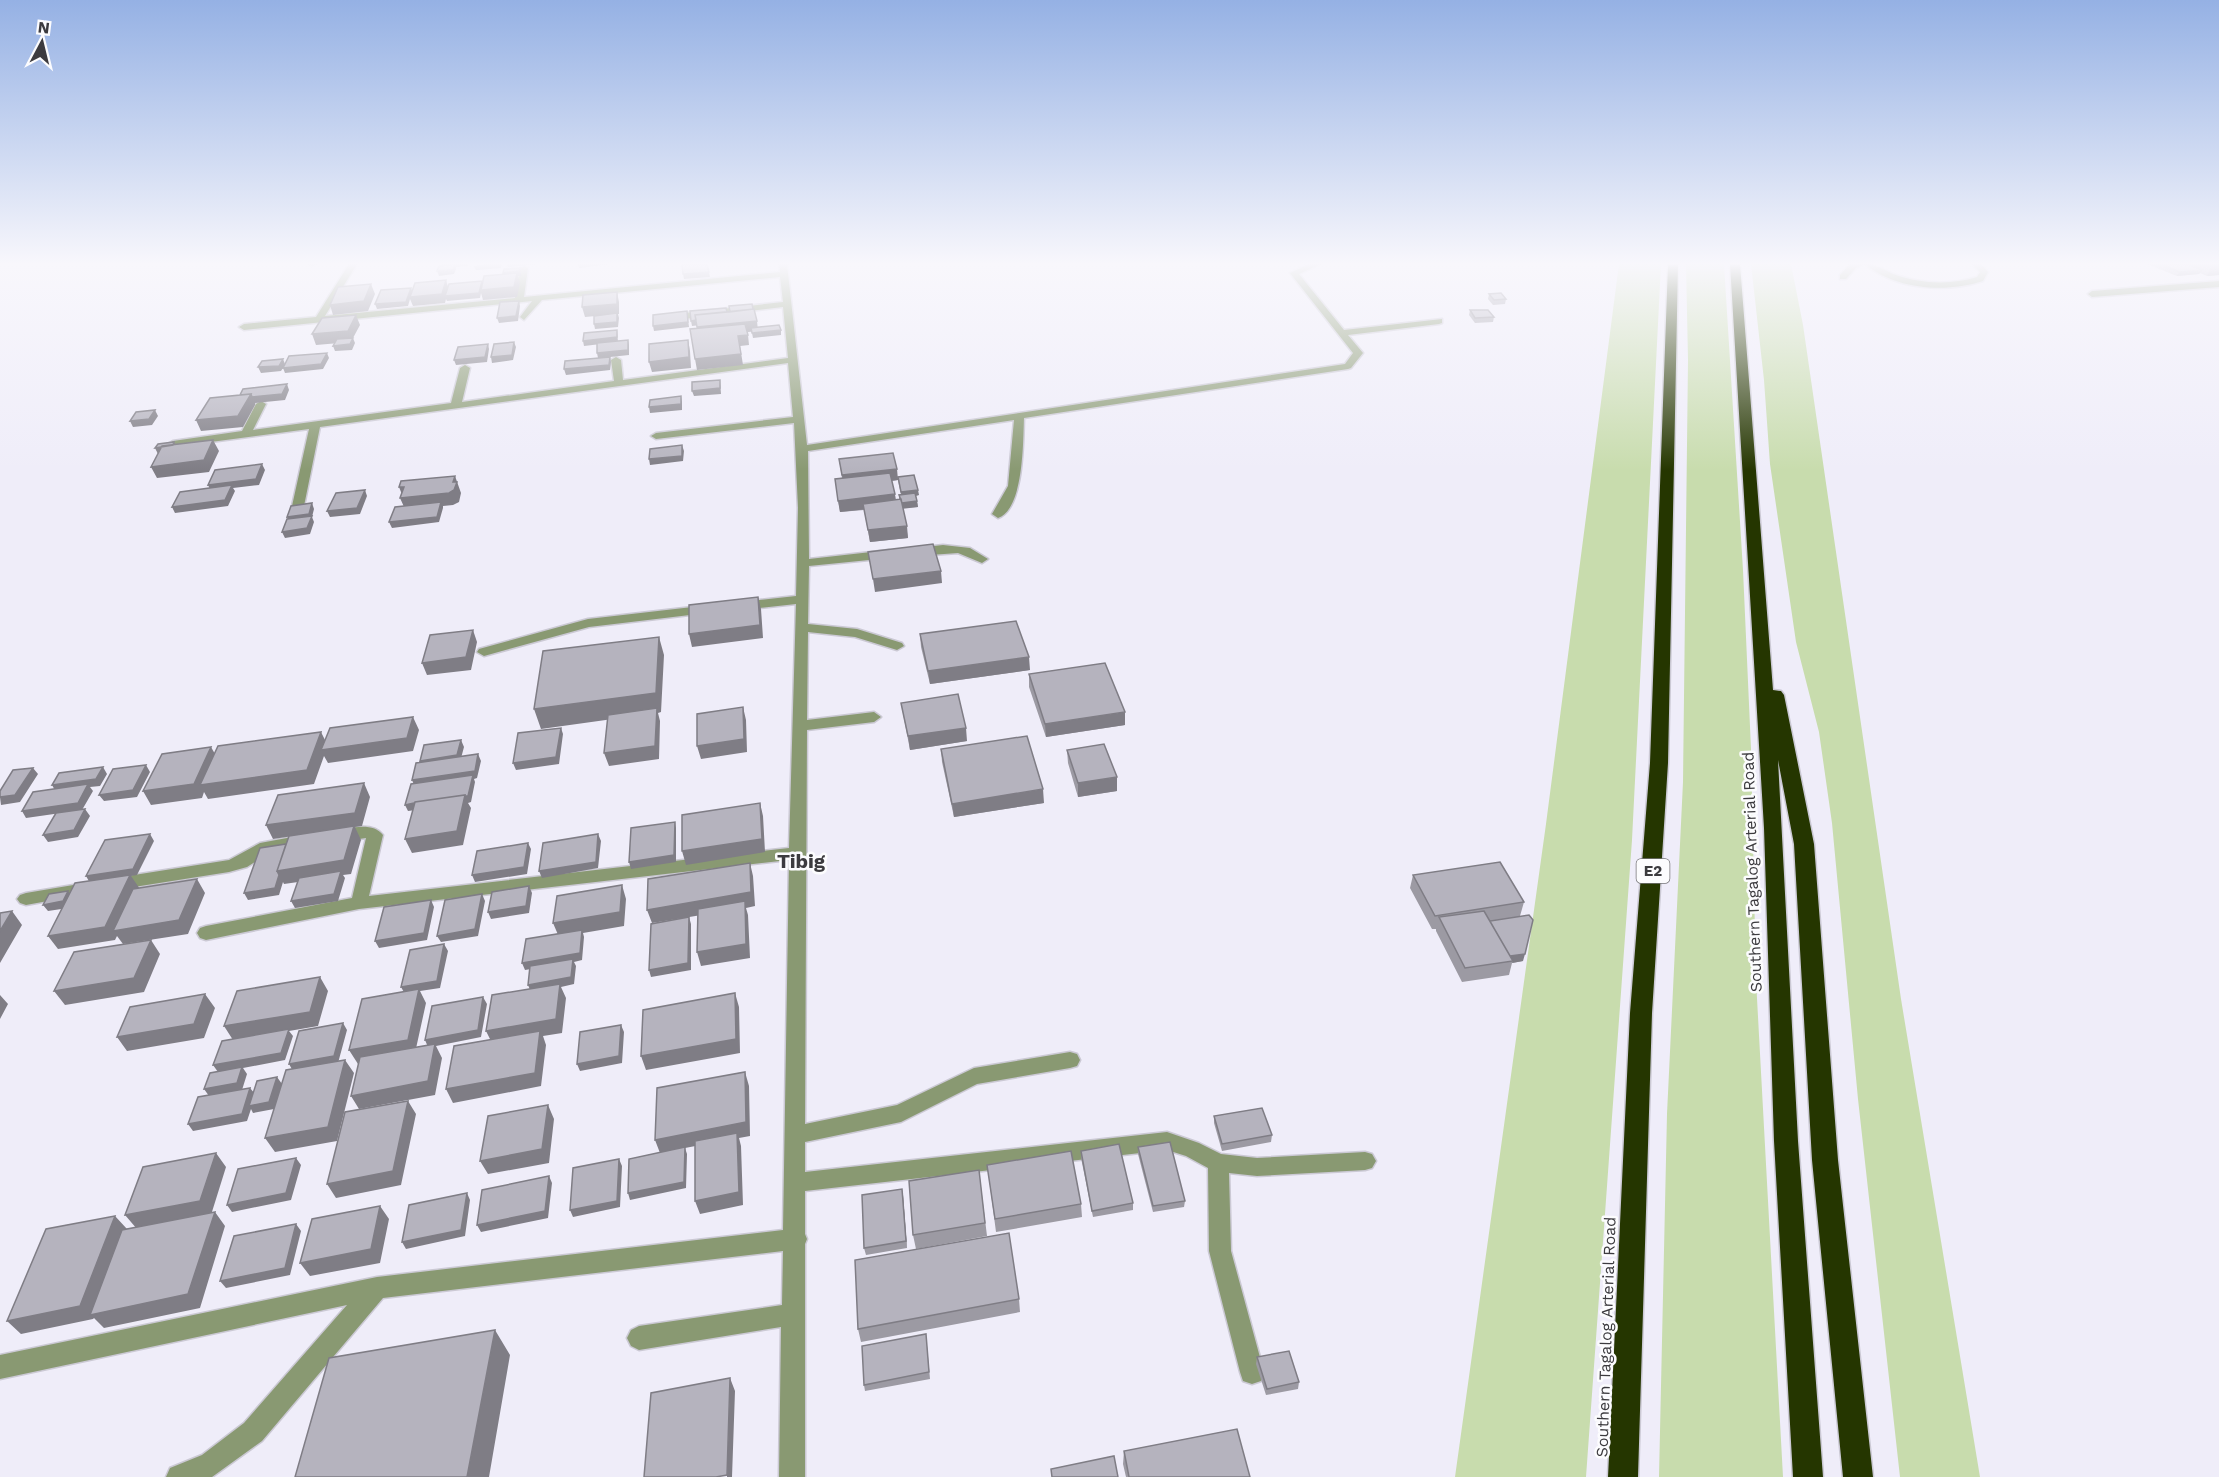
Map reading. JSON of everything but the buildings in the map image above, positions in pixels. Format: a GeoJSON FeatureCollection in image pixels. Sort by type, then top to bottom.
{"type":"FeatureCollection","features":[{"type":"Feature","properties":{"kind":"highway","name":"Southern Tagalog Arterial Road"},"geometry":{"type":"LineString","coordinates":[[1623,1477],[1641,1013],[1659,763],[1671,333]]}},
{"type":"Feature","properties":{"kind":"highway","name":"Southern Tagalog Arterial Road"},"geometry":{"type":"LineString","coordinates":[[1740,333],[1774,828],[1791,1246],[1808,1477]]}},
{"type":"Feature","properties":{"kind":"highway"},"geometry":{"type":"LineString","coordinates":[[1760,611],[1804,844],[1824,1148],[1858,1477]]}},
{"type":"Feature","properties":{"kind":"street"},"geometry":{"type":"LineString","coordinates":[[790,333],[802,449],[803,563],[793,1183],[796,1239],[792,1477]]}},
{"type":"Feature","properties":{"kind":"street"},"geometry":{"type":"LineString","coordinates":[[802,449],[1348,366],[1358,353],[1342,333]]}},
{"type":"Feature","properties":{"kind":"street"},"geometry":{"type":"LineString","coordinates":[[616,360],[619,384]]}},
{"type":"Feature","properties":{"kind":"street"},"geometry":{"type":"LineString","coordinates":[[173,444],[793,360]]}},
{"type":"Feature","properties":{"kind":"street"},"geometry":{"type":"LineString","coordinates":[[456,405],[465,368]]}},
{"type":"Feature","properties":{"kind":"street"},"geometry":{"type":"LineString","coordinates":[[246,434],[261,404]]}},
{"type":"Feature","properties":{"kind":"street"},"geometry":{"type":"LineString","coordinates":[[998,514],[1014,486],[1019,416]]}},
{"type":"Feature","properties":{"kind":"street"},"geometry":{"type":"LineString","coordinates":[[656,436],[799,419]]}},
{"type":"Feature","properties":{"kind":"street"},"geometry":{"type":"LineString","coordinates":[[298,506],[315,424]]}},
{"type":"Feature","properties":{"kind":"street"},"geometry":{"type":"LineString","coordinates":[[803,563],[955,548],[968,549],[982,560]]}},
{"type":"Feature","properties":{"kind":"street"},"geometry":{"type":"LineString","coordinates":[[484,652],[588,623],[802,599]]}},
{"type":"Feature","properties":{"kind":"street"},"geometry":{"type":"LineString","coordinates":[[801,627],[857,633],[897,646]]}},
{"type":"Feature","properties":{"kind":"street"},"geometry":{"type":"LineString","coordinates":[[799,726],[874,717]]}},
{"type":"Feature","properties":{"kind":"street"},"geometry":{"type":"LineString","coordinates":[[26,899],[230,866],[269,846],[368,832],[376,838],[358,903]]}},
{"type":"Feature","properties":{"kind":"street"},"geometry":{"type":"LineString","coordinates":[[206,933],[358,903],[797,853]]}},
{"type":"Feature","properties":{"kind":"street"},"geometry":{"type":"LineString","coordinates":[[794,1135],[901,1113],[974,1076],[1070,1060]]}},
{"type":"Feature","properties":{"kind":"street"},"geometry":{"type":"LineString","coordinates":[[793,1183],[1167,1141],[1192,1149],[1218,1163],[1257,1167],[1365,1161]]}},
{"type":"Feature","properties":{"kind":"street"},"geometry":{"type":"LineString","coordinates":[[1218,1163],[1220,1251],[1252,1372]]}},
{"type":"Feature","properties":{"kind":"street"},"geometry":{"type":"LineString","coordinates":[[0,1367],[377,1288],[796,1239]]}},
{"type":"Feature","properties":{"kind":"street"},"geometry":{"type":"LineString","coordinates":[[179,1477],[210,1465],[253,1432],[377,1288]]}},
{"type":"Feature","properties":{"kind":"street"},"geometry":{"type":"LineString","coordinates":[[639,1338],[795,1314]]}},
{"type":"Feature","properties":{"kind":"green space"},"geometry":{"type":"Polygon","coordinates":[[[1610,333],[1658,333],[1632,840],[1586,1477],[1455,1477],[1546,824],[1610,333]]]}},
{"type":"Feature","properties":{"kind":"green space"},"geometry":{"type":"Polygon","coordinates":[[[1687,333],[1728,333],[1743,570],[1751,749],[1756,980],[1783,1477],[1659,1477],[1667,1114],[1683,782],[1687,333]]]}},
{"type":"Feature","properties":{"kind":"green space"},"geometry":{"type":"Polygon","coordinates":[[[1759,333],[1804,333],[1901,999],[1980,1477],[1900,1477],[1858,1099],[1832,823],[1819,732],[1796,642],[1770,464],[1759,333]]]}},
{"type":"Feature","properties":{"kind":"district","name":"Tibig"},"geometry":{"type":"Point","coordinates":[801,861]}}]}
